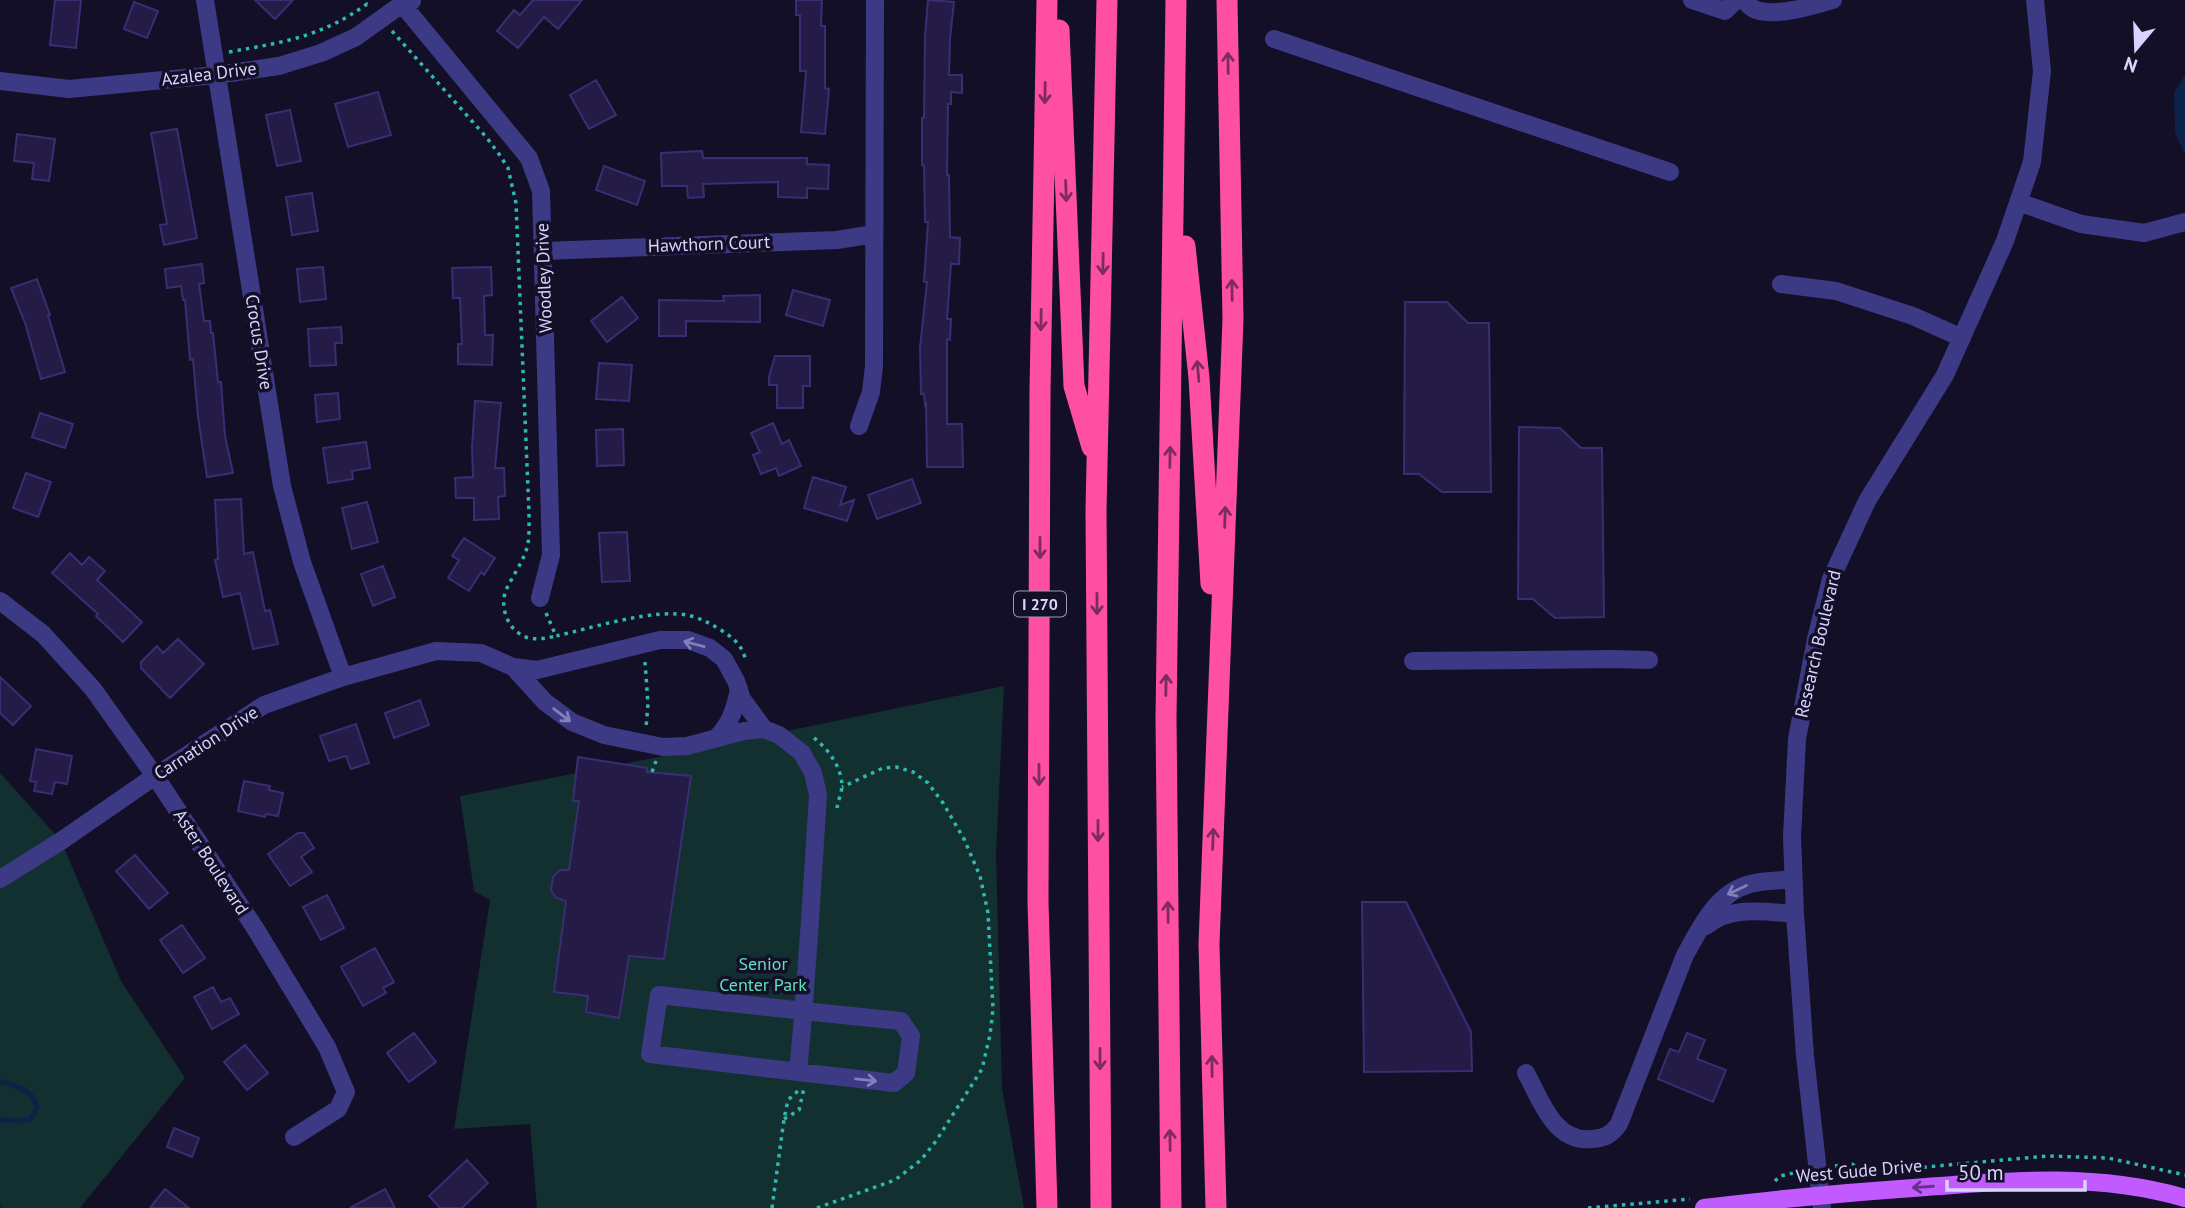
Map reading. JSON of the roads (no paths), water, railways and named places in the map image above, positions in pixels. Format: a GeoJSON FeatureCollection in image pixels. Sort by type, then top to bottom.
{"type":"FeatureCollection","features":[{"type":"Feature","properties":{"kind":"highway","name":"I 270"},"geometry":{"type":"LineString","coordinates":[[1047,0],[1040,391],[1038,902],[1047,1208]]}},
{"type":"Feature","properties":{"kind":"highway"},"geometry":{"type":"LineString","coordinates":[[1058,0],[1074,386],[1098,467]]}},
{"type":"Feature","properties":{"kind":"highway"},"geometry":{"type":"LineString","coordinates":[[1101,1208],[1096,511],[1107,0]]}},
{"type":"Feature","properties":{"kind":"highway"},"geometry":{"type":"LineString","coordinates":[[1171,1208],[1166,718],[1176,0]]}},
{"type":"Feature","properties":{"kind":"highway"},"geometry":{"type":"LineString","coordinates":[[1216,1208],[1209,944],[1233,319],[1227,0]]}},
{"type":"Feature","properties":{"kind":"highway"},"geometry":{"type":"LineString","coordinates":[[1175,155],[1199,378],[1218,708]]}},
{"type":"Feature","properties":{"kind":"main road","name":"West Gude Drive"},"geometry":{"type":"LineString","coordinates":[[1704,1208],[1821,1201],[2007,1181],[2076,1180],[2161,1191],[2185,1198]]}},
{"type":"Feature","properties":{"kind":"street","name":"Crocus Drive"},"geometry":{"type":"LineString","coordinates":[[205,0],[282,486],[302,562],[343,677]]}},
{"type":"Feature","properties":{"kind":"street"},"geometry":{"type":"LineString","coordinates":[[859,426],[871,392],[874,366],[875,0]]}},
{"type":"Feature","properties":{"kind":"street"},"geometry":{"type":"LineString","coordinates":[[1692,0],[1725,11],[1736,0]]}},
{"type":"Feature","properties":{"kind":"street"},"geometry":{"type":"LineString","coordinates":[[1743,0],[1754,9],[1769,13],[1825,1]]}},
{"type":"Feature","properties":{"kind":"street","name":"Research Boulevard"},"geometry":{"type":"LineString","coordinates":[[1821,1201],[1805,1056],[1793,879],[1792,837],[1797,739],[1830,579],[1867,501],[1945,375],[2005,241],[2032,162],[2042,71],[2035,0]]}},
{"type":"Feature","properties":{"kind":"street","name":"Azalea Drive"},"geometry":{"type":"LineString","coordinates":[[0,81],[69,89],[279,66],[321,53],[356,37],[407,1]]}},
{"type":"Feature","properties":{"kind":"street","name":"Woodley Drive"},"geometry":{"type":"LineString","coordinates":[[407,1],[529,158],[541,191],[551,555],[540,598]]}},
{"type":"Feature","properties":{"kind":"street"},"geometry":{"type":"LineString","coordinates":[[1274,39],[1670,172]]}},
{"type":"Feature","properties":{"kind":"street"},"geometry":{"type":"LineString","coordinates":[[2018,202],[2081,225],[2144,233],[2185,222]]}},
{"type":"Feature","properties":{"kind":"street","name":"Hawthorn Court"},"geometry":{"type":"LineString","coordinates":[[543,251],[837,240],[874,233]]}},
{"type":"Feature","properties":{"kind":"street"},"geometry":{"type":"LineString","coordinates":[[1782,284],[1836,291],[1913,316],[1962,338]]}},
{"type":"Feature","properties":{"kind":"street","name":"Aster Boulevard"},"geometry":{"type":"LineString","coordinates":[[0,601],[43,634],[93,689],[155,776],[255,928],[327,1047],[346,1092],[338,1109],[294,1137]]}},
{"type":"Feature","properties":{"kind":"street"},"geometry":{"type":"LineString","coordinates":[[513,667],[537,670],[660,640],[688,640],[710,648],[724,659],[742,699],[764,729]]}},
{"type":"Feature","properties":{"kind":"street","name":"Carnation Drive"},"geometry":{"type":"LineString","coordinates":[[0,879],[264,705],[343,677],[436,651],[481,653],[513,667]]}},
{"type":"Feature","properties":{"kind":"street"},"geometry":{"type":"LineString","coordinates":[[1413,661],[1649,660]]}},
{"type":"Feature","properties":{"kind":"street"},"geometry":{"type":"LineString","coordinates":[[513,667],[545,702],[572,722],[604,735],[663,747],[687,746],[744,731],[764,729],[779,735],[802,753],[813,773],[818,795],[801,1079]]}},
{"type":"Feature","properties":{"kind":"street"},"geometry":{"type":"LineString","coordinates":[[715,739],[733,714],[739,689]]}},
{"type":"Feature","properties":{"kind":"street"},"geometry":{"type":"LineString","coordinates":[[1526,1073],[1560,1130],[1586,1140],[1612,1134],[1619,1124],[1685,955],[1720,900],[1732,891],[1751,884],[1793,879]]}},
{"type":"Feature","properties":{"kind":"street"},"geometry":{"type":"LineString","coordinates":[[1698,932],[1726,914],[1795,914]]}},
{"type":"Feature","properties":{"kind":"street"},"geometry":{"type":"LineString","coordinates":[[659,995],[901,1021],[911,1036],[906,1073],[894,1083],[801,1079],[650,1054],[659,995]]}},
{"type":"Feature","properties":{"kind":"water"},"geometry":{"type":"Polygon","coordinates":[[[2185,75],[2185,154],[2175,133],[2174,93],[2185,75]]]}},
{"type":"Feature","properties":{"kind":"waterway"},"geometry":{"type":"LineString","coordinates":[[0,1081],[28,1093],[37,1108],[30,1119],[0,1120]]}},
{"type":"Feature","properties":{"kind":"park label","name":"Senior Center Park"},"geometry":{"type":"Point","coordinates":[763,974]}}]}
